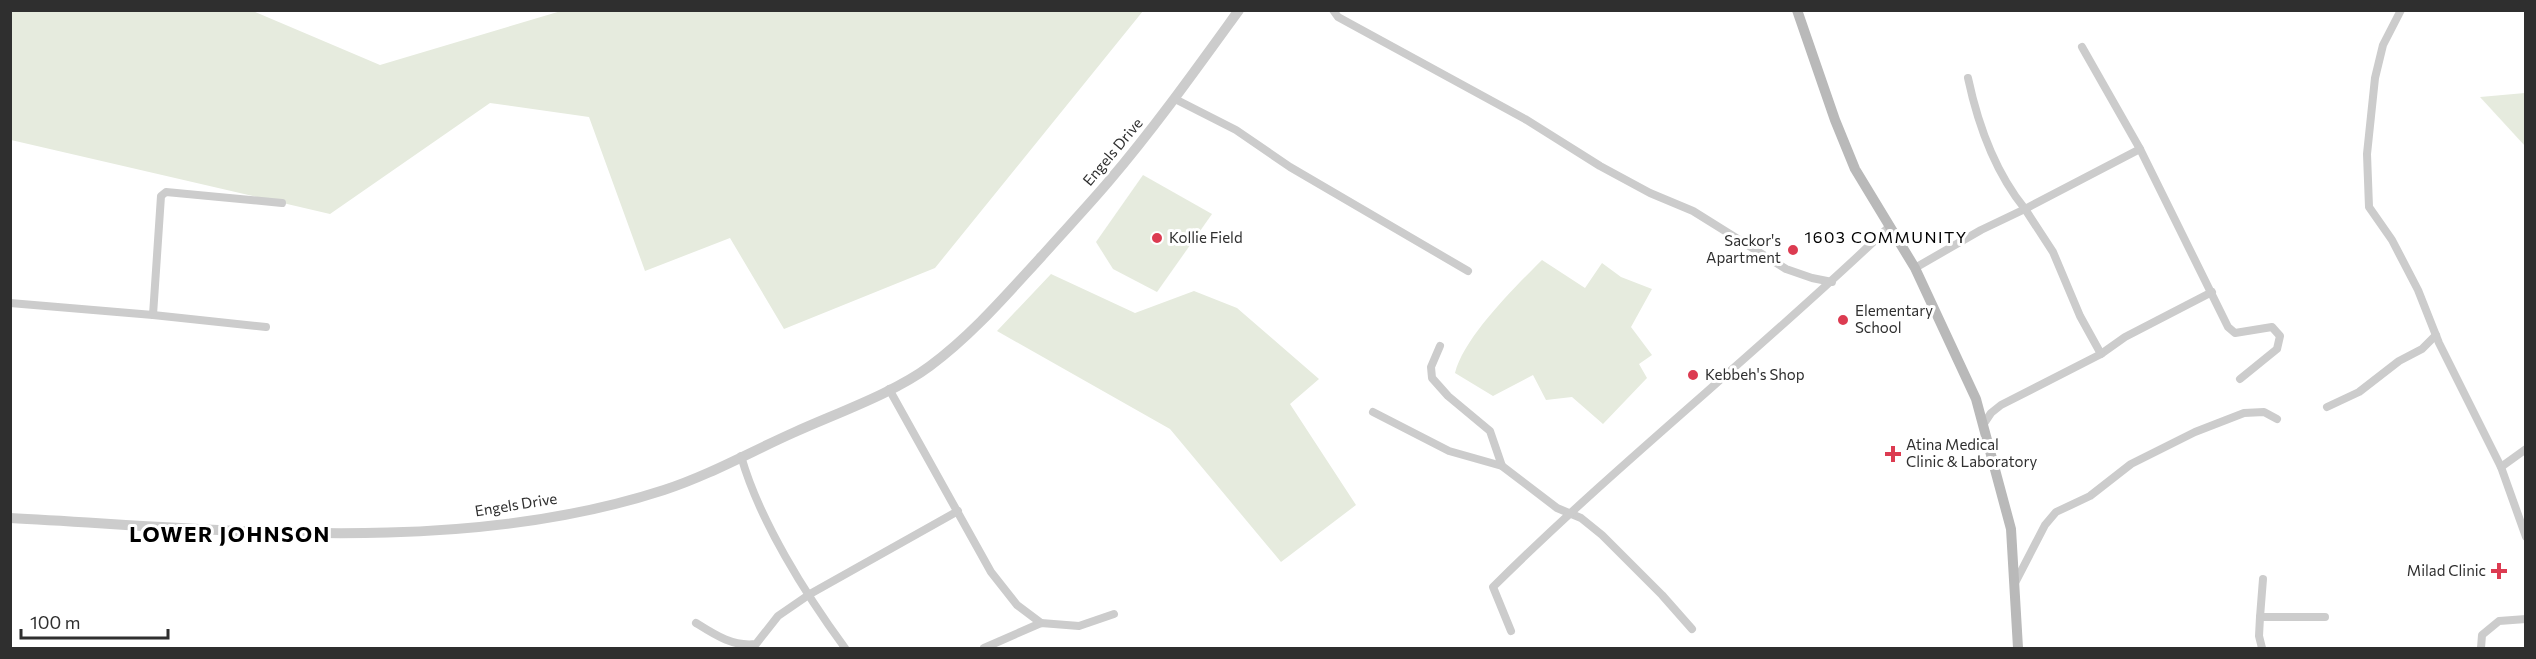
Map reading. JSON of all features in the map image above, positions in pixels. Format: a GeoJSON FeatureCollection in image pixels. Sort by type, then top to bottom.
{"type":"FeatureCollection","features":[{"type":"Feature","properties":{"kind":"main road"},"geometry":{"type":"LineString","coordinates":[[1797,10],[1831,110],[1855,170],[1915,268],[1976,399],[2011,529],[2019,648]]}},
{"type":"Feature","properties":{"kind":"street","name":"Engels Drive"},"geometry":{"type":"LineString","coordinates":[[10,518],[329,532],[438,531],[506,524],[600,506],[664,490],[889,389],[928,369],[999,303],[1109,182],[1175,99],[1239,10]]}},
{"type":"Feature","properties":{"kind":"street"},"geometry":{"type":"LineString","coordinates":[[1333,10],[1338,17],[1525,119],[1600,166],[1650,193],[1693,211],[1786,269],[1832,282]]}},
{"type":"Feature","properties":{"kind":"street"},"geometry":{"type":"LineString","coordinates":[[2400,10],[2383,45],[2375,78],[2367,154],[2369,207],[2392,240],[2418,290],[2436,335],[2501,467],[2526,537]]}},
{"type":"Feature","properties":{"kind":"street"},"geometry":{"type":"LineString","coordinates":[[2082,47],[2140,149],[2228,327],[2235,333],[2271,327],[2280,336],[2277,349],[2240,379]]}},
{"type":"Feature","properties":{"kind":"street"},"geometry":{"type":"LineString","coordinates":[[1968,78],[1976,115],[2001,176],[2053,252],[2080,316],[2101,354]]}},
{"type":"Feature","properties":{"kind":"street"},"geometry":{"type":"LineString","coordinates":[[1175,99],[1236,130],[1290,167],[1468,272]]}},
{"type":"Feature","properties":{"kind":"street"},"geometry":{"type":"LineString","coordinates":[[1915,268],[1981,230],[2140,149]]}},
{"type":"Feature","properties":{"kind":"street"},"geometry":{"type":"LineString","coordinates":[[153,315],[161,196],[166,192],[282,203]]}},
{"type":"Feature","properties":{"kind":"street"},"geometry":{"type":"LineString","coordinates":[[1511,631],[1493,587],[1568,514],[1832,282],[1890,226]]}},
{"type":"Feature","properties":{"kind":"street"},"geometry":{"type":"LineString","coordinates":[[1983,425],[1991,413],[2001,405],[2101,354],[2126,337],[2212,292]]}},
{"type":"Feature","properties":{"kind":"street"},"geometry":{"type":"LineString","coordinates":[[10,303],[266,327]]}},
{"type":"Feature","properties":{"kind":"street"},"geometry":{"type":"LineString","coordinates":[[2327,407],[2359,392],[2399,361],[2422,349],[2436,335]]}},
{"type":"Feature","properties":{"kind":"street"},"geometry":{"type":"LineString","coordinates":[[1440,345],[1431,368],[1432,378],[1448,396],[1490,431],[1502,466]]}},
{"type":"Feature","properties":{"kind":"street"},"geometry":{"type":"LineString","coordinates":[[889,389],[992,572],[1017,605],[1041,623]]}},
{"type":"Feature","properties":{"kind":"street"},"geometry":{"type":"LineString","coordinates":[[1373,412],[1449,451],[1502,466],[1557,508],[1581,518],[1602,535],[1662,595],[1692,629]]}},
{"type":"Feature","properties":{"kind":"street"},"geometry":{"type":"LineString","coordinates":[[2015,583],[2045,525],[2056,512],[2090,496],[2131,464],[2244,412],[2264,412],[2277,419]]}},
{"type":"Feature","properties":{"kind":"street"},"geometry":{"type":"LineString","coordinates":[[2501,467],[2526,449]]}},
{"type":"Feature","properties":{"kind":"street"},"geometry":{"type":"LineString","coordinates":[[741,456],[767,522],[845,648]]}},
{"type":"Feature","properties":{"kind":"street"},"geometry":{"type":"LineString","coordinates":[[696,622],[720,639],[756,644],[778,616],[810,594],[958,511]]}},
{"type":"Feature","properties":{"kind":"street"},"geometry":{"type":"LineString","coordinates":[[2262,648],[2259,636],[2263,579]]}},
{"type":"Feature","properties":{"kind":"street"},"geometry":{"type":"LineString","coordinates":[[984,648],[1041,623],[1079,626],[1114,614]]}},
{"type":"Feature","properties":{"kind":"street"},"geometry":{"type":"LineString","coordinates":[[2260,617],[2325,617]]}},
{"type":"Feature","properties":{"kind":"street"},"geometry":{"type":"LineString","coordinates":[[2481,648],[2482,635],[2499,621],[2526,620]]}},
{"type":"Feature","properties":{"kind":"shaded area"},"geometry":{"type":"Polygon","coordinates":[[[11,11],[253,11],[380,65],[561,11],[1143,11],[935,268],[784,329],[730,238],[645,271],[589,117],[490,103],[330,214],[11,140],[11,11]]]}},
{"type":"Feature","properties":{"kind":"shaded area"},"geometry":{"type":"Polygon","coordinates":[[[2526,93],[2525,146],[2480,97],[2526,93]]]}},
{"type":"Feature","properties":{"kind":"shaded area"},"geometry":{"type":"Polygon","coordinates":[[[1143,175],[1212,214],[1157,292],[1113,269],[1096,242],[1143,175]]]}},
{"type":"Feature","properties":{"kind":"shaded area"},"geometry":{"type":"Polygon","coordinates":[[[1542,260],[1585,288],[1602,263],[1621,277],[1652,289],[1631,327],[1652,355],[1639,364],[1647,378],[1603,424],[1572,397],[1546,400],[1533,375],[1493,396],[1455,373],[1460,359],[1479,329],[1542,260]]]}},
{"type":"Feature","properties":{"kind":"shaded area"},"geometry":{"type":"Polygon","coordinates":[[[1051,274],[1135,313],[1194,291],[1237,308],[1319,379],[1290,404],[1356,505],[1281,562],[1170,429],[997,331],[1051,274]]]}},
{"type":"Feature","properties":{"kind":"place","name":"Kollie Field"},"geometry":{"type":"Point","coordinates":[1157,238]}},
{"type":"Feature","properties":{"kind":"place","name":"Sackor's Apartment"},"geometry":{"type":"Point","coordinates":[1793,250]}},
{"type":"Feature","properties":{"kind":"place","name":"Elementary School"},"geometry":{"type":"Point","coordinates":[1843,320]}},
{"type":"Feature","properties":{"kind":"place","name":"Kebbeh's Shop"},"geometry":{"type":"Point","coordinates":[1693,375]}},
{"type":"Feature","properties":{"kind":"place","name":"Atina Medical Clinic & Laboratory"},"geometry":{"type":"Point","coordinates":[1893,454]}},
{"type":"Feature","properties":{"kind":"place","name":"Milad Clinic"},"geometry":{"type":"Point","coordinates":[2499,571]}},
{"type":"Feature","properties":{"kind":"district","name":"1603 COMMUNITY"},"geometry":{"type":"Point","coordinates":[1886,237]}},
{"type":"Feature","properties":{"kind":"district","name":"LOWER JOHNSON"},"geometry":{"type":"Point","coordinates":[230,535]}}]}
